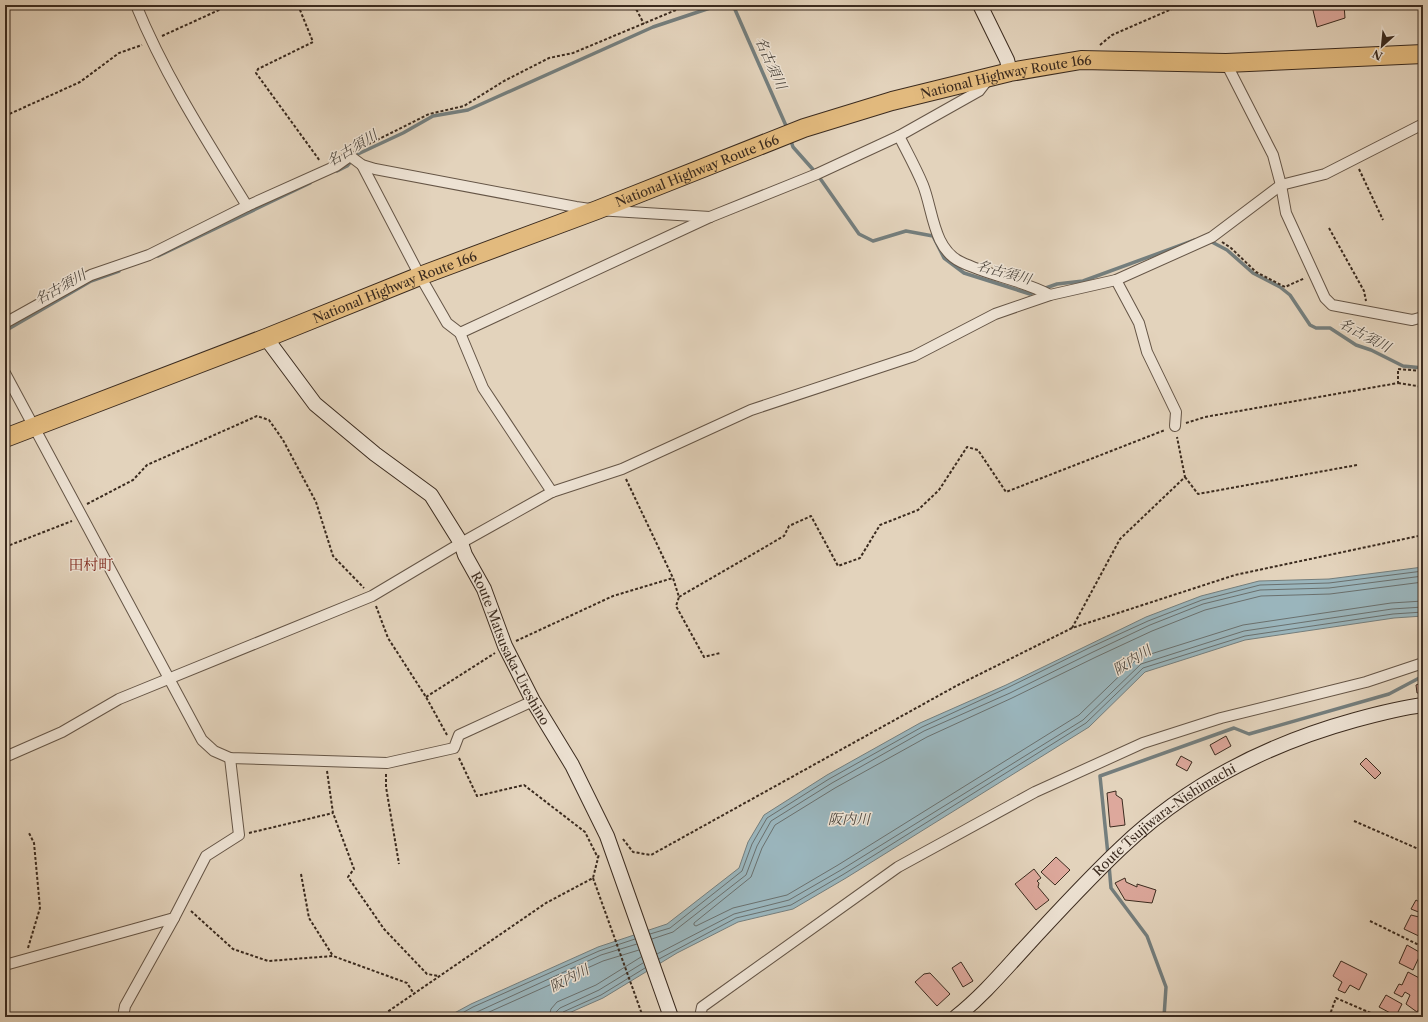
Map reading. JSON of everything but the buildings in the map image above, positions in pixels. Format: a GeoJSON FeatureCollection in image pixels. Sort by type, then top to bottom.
{"type":"FeatureCollection","features":[{"type":"Feature","properties":{"kind":"highway","name":"National Highway Route 166"},"geometry":{"type":"LineString","coordinates":[[5,438],[266,338],[420,276],[597,210],[804,128],[892,101],[1010,72],[1082,60],[1226,63],[1423,54]]}},
{"type":"Feature","properties":{"kind":"main road"},"geometry":{"type":"LineString","coordinates":[[980,5],[1008,60],[1010,72]]}},
{"type":"Feature","properties":{"kind":"main road","name":"Route Matsusaka-Ureshino"},"geometry":{"type":"LineString","coordinates":[[266,338],[315,404],[375,454],[431,494],[461,543],[465,555],[484,588],[505,646],[533,701],[572,765],[607,836],[671,1017]]}},
{"type":"Feature","properties":{"kind":"main road","name":"Route Tsujiwara-Nishimachi"},"geometry":{"type":"LineString","coordinates":[[956,1017],[980,995],[1115,854],[1168,808],[1197,788],[1251,757],[1302,736],[1338,725],[1423,705]]}},
{"type":"Feature","properties":{"kind":"street"},"geometry":{"type":"LineString","coordinates":[[136,5],[151,41],[202,134],[247,206]]}},
{"type":"Feature","properties":{"kind":"street"},"geometry":{"type":"LineString","coordinates":[[1226,63],[1273,155],[1281,185],[1286,213],[1326,298],[1332,305],[1412,320],[1423,317]]}},
{"type":"Feature","properties":{"kind":"street"},"geometry":{"type":"LineString","coordinates":[[460,333],[710,216],[817,174],[899,136],[979,91],[990,77]]}},
{"type":"Feature","properties":{"kind":"street"},"geometry":{"type":"LineString","coordinates":[[5,757],[62,732],[119,699],[372,596],[461,543],[552,492],[622,469],[751,410],[914,356],[995,314],[1050,295],[1116,280],[1202,243],[1281,185],[1325,174],[1423,124]]}},
{"type":"Feature","properties":{"kind":"street"},"geometry":{"type":"LineString","coordinates":[[899,136],[923,186],[933,224],[945,248],[960,262],[1035,287],[1050,295]]}},
{"type":"Feature","properties":{"kind":"street"},"geometry":{"type":"LineString","coordinates":[[5,323],[91,275],[149,255],[247,206],[326,170],[350,156],[361,165],[420,276],[447,323],[460,333],[483,388],[552,492]]}},
{"type":"Feature","properties":{"kind":"street"},"geometry":{"type":"LineString","coordinates":[[361,165],[597,210],[710,216]]}},
{"type":"Feature","properties":{"kind":"street"},"geometry":{"type":"LineString","coordinates":[[1116,280],[1139,323],[1147,352],[1176,412],[1175,426]]}},
{"type":"Feature","properties":{"kind":"street"},"geometry":{"type":"LineString","coordinates":[[5,373],[202,740],[214,751],[230,758],[387,763],[454,748],[459,735],[533,701]]}},
{"type":"Feature","properties":{"kind":"street"},"geometry":{"type":"LineString","coordinates":[[700,1017],[702,1007],[898,867],[1036,792],[1143,743],[1221,718],[1366,682],[1423,663]]}},
{"type":"Feature","properties":{"kind":"street"},"geometry":{"type":"LineString","coordinates":[[123,1017],[125,1006],[174,918],[206,856],[239,835],[230,758]]}},
{"type":"Feature","properties":{"kind":"street"},"geometry":{"type":"LineString","coordinates":[[5,965],[174,918]]}},
{"type":"Feature","properties":{"kind":"path"},"geometry":{"type":"LineString","coordinates":[[5,116],[80,82],[118,53],[151,41],[230,5]]}},
{"type":"Feature","properties":{"kind":"path"},"geometry":{"type":"LineString","coordinates":[[298,5],[313,42],[258,69],[256,72],[326,170]]}},
{"type":"Feature","properties":{"kind":"path"},"geometry":{"type":"LineString","coordinates":[[634,5],[644,24]]}},
{"type":"Feature","properties":{"kind":"path"},"geometry":{"type":"LineString","coordinates":[[350,156],[356,151],[429,114],[464,106],[504,81],[550,58],[573,53],[688,5]]}},
{"type":"Feature","properties":{"kind":"path"},"geometry":{"type":"LineString","coordinates":[[1100,45],[1112,35],[1180,5]]}},
{"type":"Feature","properties":{"kind":"path"},"geometry":{"type":"LineString","coordinates":[[1354,159],[1383,220]]}},
{"type":"Feature","properties":{"kind":"path"},"geometry":{"type":"LineString","coordinates":[[1329,228],[1364,291],[1368,312]]}},
{"type":"Feature","properties":{"kind":"path"},"geometry":{"type":"LineString","coordinates":[[1212,237],[1231,248],[1256,272],[1284,287],[1314,274]]}},
{"type":"Feature","properties":{"kind":"path"},"geometry":{"type":"LineString","coordinates":[[1398,383],[1398,369],[1423,371]]}},
{"type":"Feature","properties":{"kind":"path"},"geometry":{"type":"LineString","coordinates":[[679,597],[784,536],[789,526],[811,516],[838,566],[860,558],[880,525],[918,510],[939,490],[966,447],[978,450],[1006,492],[1175,426],[1205,417],[1398,383],[1423,387]]}},
{"type":"Feature","properties":{"kind":"path"},"geometry":{"type":"LineString","coordinates":[[5,547],[80,513],[134,480],[147,465],[257,416],[269,420],[283,440],[316,502],[333,556],[372,596],[388,638],[426,697],[454,748],[477,796],[524,784],[585,832],[598,858]]}},
{"type":"Feature","properties":{"kind":"path"},"geometry":{"type":"LineString","coordinates":[[1175,426],[1185,476],[1198,494],[1357,465]]}},
{"type":"Feature","properties":{"kind":"path"},"geometry":{"type":"LineString","coordinates":[[622,469],[673,578],[679,597],[676,606],[704,657],[720,653]]}},
{"type":"Feature","properties":{"kind":"path"},"geometry":{"type":"LineString","coordinates":[[1072,628],[1120,539],[1185,476]]}},
{"type":"Feature","properties":{"kind":"path"},"geometry":{"type":"LineString","coordinates":[[643,1017],[593,878],[598,858],[611,829],[616,830],[633,852],[651,855],[956,686],[1072,628],[1235,575],[1423,535]]}},
{"type":"Feature","properties":{"kind":"path"},"geometry":{"type":"LineString","coordinates":[[426,697],[505,646],[613,596],[673,578]]}},
{"type":"Feature","properties":{"kind":"path"},"geometry":{"type":"LineString","coordinates":[[325,761],[333,813],[354,869],[348,877],[384,929],[427,974],[440,976]]}},
{"type":"Feature","properties":{"kind":"path"},"geometry":{"type":"LineString","coordinates":[[387,763],[386,787],[399,864]]}},
{"type":"Feature","properties":{"kind":"path"},"geometry":{"type":"LineString","coordinates":[[239,835],[333,813]]}},
{"type":"Feature","properties":{"kind":"path"},"geometry":{"type":"LineString","coordinates":[[1354,821],[1423,851]]}},
{"type":"Feature","properties":{"kind":"path"},"geometry":{"type":"LineString","coordinates":[[23,960],[40,908],[34,843],[29,833]]}},
{"type":"Feature","properties":{"kind":"path"},"geometry":{"type":"LineString","coordinates":[[301,874],[309,918],[333,956]]}},
{"type":"Feature","properties":{"kind":"path"},"geometry":{"type":"LineString","coordinates":[[380,1017],[546,903],[593,878]]}},
{"type":"Feature","properties":{"kind":"path"},"geometry":{"type":"LineString","coordinates":[[182,903],[233,949],[268,961],[333,956],[407,983],[414,994]]}},
{"type":"Feature","properties":{"kind":"path"},"geometry":{"type":"LineString","coordinates":[[1370,921],[1423,947]]}},
{"type":"Feature","properties":{"kind":"path"},"geometry":{"type":"LineString","coordinates":[[1329,1017],[1336,998],[1380,1017]]}},
{"type":"Feature","properties":{"kind":"path"},"geometry":{"type":"LineString","coordinates":[[992,1013],[996,1017]]}},
{"type":"Feature","properties":{"kind":"water","name":"阪内川"},"geometry":{"type":"Polygon","coordinates":[[[1423,567],[1423,616],[1394,618],[1245,640],[1145,672],[1089,727],[846,878],[793,909],[738,922],[677,953],[603,998],[560,1017],[447,1017],[471,1004],[598,947],[667,924],[739,868],[748,842],[764,815],[827,775],[920,723],[1006,685],[1146,617],[1201,596],[1259,581],[1329,579],[1423,567]]]}},
{"type":"Feature","properties":{"kind":"waterway","name":"名古須川"},"geometry":{"type":"LineString","coordinates":[[337,171],[347,166],[358,154],[403,133],[433,116],[468,110],[653,27],[719,5]]}},
{"type":"Feature","properties":{"kind":"waterway","name":"名古須川"},"geometry":{"type":"LineString","coordinates":[[733,5],[787,128]]}},
{"type":"Feature","properties":{"kind":"waterway","name":"名古須川"},"geometry":{"type":"LineString","coordinates":[[790,138],[793,147],[817,174],[859,234],[873,241],[906,231],[933,236],[944,258],[964,273],[1030,294],[1037,291]]}},
{"type":"Feature","properties":{"kind":"waterway","name":"名古須川"},"geometry":{"type":"LineString","coordinates":[[158,256],[310,183]]}},
{"type":"Feature","properties":{"kind":"waterway","name":"名古須川"},"geometry":{"type":"LineString","coordinates":[[1043,289],[1057,284],[1083,281],[1195,240]]}},
{"type":"Feature","properties":{"kind":"waterway","name":"名古須川"},"geometry":{"type":"LineString","coordinates":[[1210,241],[1227,250],[1253,273],[1280,287],[1290,295],[1310,325],[1316,328],[1330,328],[1356,345],[1371,350],[1403,366],[1423,368]]}},
{"type":"Feature","properties":{"kind":"waterway","name":"名古須川"},"geometry":{"type":"LineString","coordinates":[[5,331],[91,281],[119,271]]}},
{"type":"Feature","properties":{"kind":"waterway"},"geometry":{"type":"LineString","coordinates":[[1108,855],[1100,776],[1234,728],[1249,734],[1389,694],[1423,676]]}},
{"type":"Feature","properties":{"kind":"waterway"},"geometry":{"type":"LineString","coordinates":[[1109,865],[1111,888],[1147,936],[1166,987],[1164,1017]]}},
{"type":"Feature","properties":{"kind":"district","name":"田村町"},"geometry":{"type":"Point","coordinates":[91,565]}}]}
